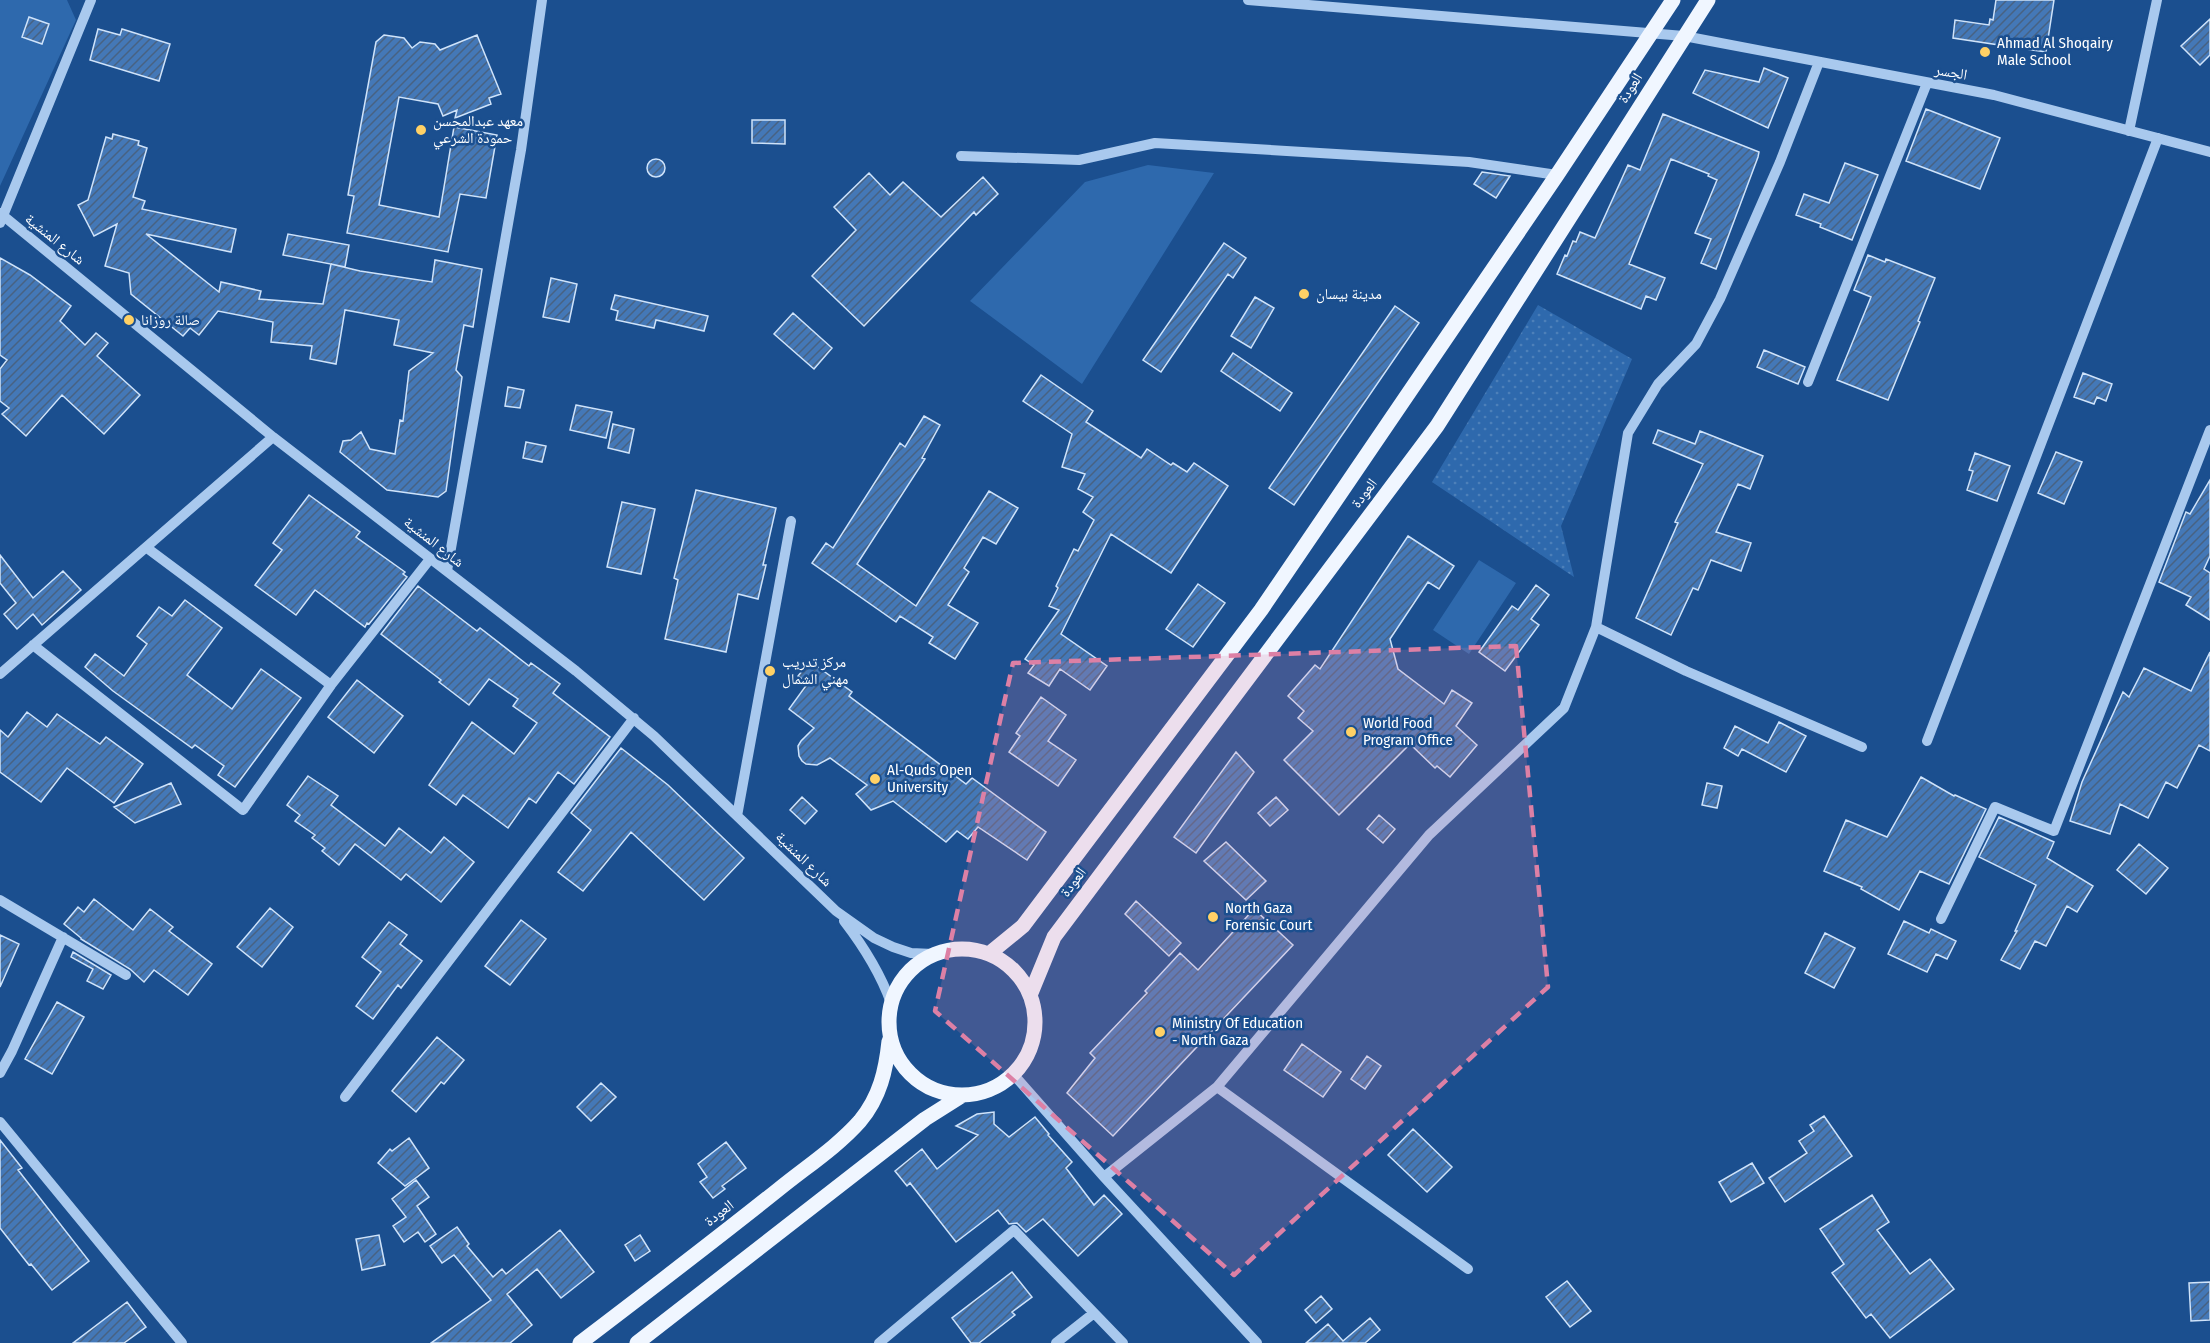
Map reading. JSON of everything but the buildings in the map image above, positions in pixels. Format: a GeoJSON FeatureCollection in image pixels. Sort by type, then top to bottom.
{"type":"FeatureCollection","features":[{"type":"Feature","properties":{"kind":"main road","name":"العودة"},"geometry":{"type":"LineString","coordinates":[[990,953],[1023,926],[1261,610],[1557,175],[1673,0]]}},
{"type":"Feature","properties":{"kind":"main road","name":"العودة"},"geometry":{"type":"LineString","coordinates":[[1031,993],[1054,937],[1437,426],[1708,0]]}},
{"type":"Feature","properties":{"kind":"main road"},"geometry":{"type":"LineString","coordinates":[[962,948],[990,953],[999,958],[1031,993],[1035,1005],[1036,1030],[1029,1055],[1014,1075],[994,1089],[979,1094],[963,1095],[939,1092],[912,1076],[894,1050],[890,1035],[891,1003],[905,975],[933,954],[962,948]]}},
{"type":"Feature","properties":{"kind":"main road","name":"العودة"},"geometry":{"type":"LineString","coordinates":[[580,1343],[745,1216],[834,1145],[860,1120],[877,1094],[886,1070],[890,1035]]}},
{"type":"Feature","properties":{"kind":"main road"},"geometry":{"type":"LineString","coordinates":[[637,1343],[925,1119],[963,1095]]}},
{"type":"Feature","properties":{"kind":"street"},"geometry":{"type":"LineString","coordinates":[[1,217],[91,0]]}},
{"type":"Feature","properties":{"kind":"street"},"geometry":{"type":"LineString","coordinates":[[447,571],[521,150],[542,0]]}},
{"type":"Feature","properties":{"kind":"street","name":"الجسر"},"geometry":{"type":"LineString","coordinates":[[1248,0],[1684,36],[1994,95],[2210,152]]}},
{"type":"Feature","properties":{"kind":"street"},"geometry":{"type":"LineString","coordinates":[[2129,131],[2157,0]]}},
{"type":"Feature","properties":{"kind":"street"},"geometry":{"type":"LineString","coordinates":[[1104,1177],[1216,1087],[1429,835],[1564,708],[1596,627],[1628,433],[1658,384],[1696,344],[1710,317],[1780,162],[1819,62]]}},
{"type":"Feature","properties":{"kind":"street"},"geometry":{"type":"LineString","coordinates":[[1808,382],[1927,83]]}},
{"type":"Feature","properties":{"kind":"street"},"geometry":{"type":"LineString","coordinates":[[1927,741],[2158,138]]}},
{"type":"Feature","properties":{"kind":"street"},"geometry":{"type":"LineString","coordinates":[[961,156],[1078,159],[1155,143],[1469,162],[1557,175]]}},
{"type":"Feature","properties":{"kind":"street","name":"شارع المنشية"},"geometry":{"type":"LineString","coordinates":[[1,217],[273,437],[634,718],[836,911],[874,938],[911,953],[933,954]]}},
{"type":"Feature","properties":{"kind":"street"},"geometry":{"type":"LineString","coordinates":[[1941,919],[1995,807],[2054,831],[2210,430]]}},
{"type":"Feature","properties":{"kind":"street"},"geometry":{"type":"LineString","coordinates":[[0,674],[273,437]]}},
{"type":"Feature","properties":{"kind":"street"},"geometry":{"type":"LineString","coordinates":[[737,816],[791,521]]}},
{"type":"Feature","properties":{"kind":"street"},"geometry":{"type":"LineString","coordinates":[[147,548],[331,685]]}},
{"type":"Feature","properties":{"kind":"street"},"geometry":{"type":"LineString","coordinates":[[33,645],[243,810],[331,685],[430,559]]}},
{"type":"Feature","properties":{"kind":"street"},"geometry":{"type":"LineString","coordinates":[[1596,627],[1686,671],[1862,747]]}},
{"type":"Feature","properties":{"kind":"street"},"geometry":{"type":"LineString","coordinates":[[345,1097],[634,718]]}},
{"type":"Feature","properties":{"kind":"street"},"geometry":{"type":"LineString","coordinates":[[0,900],[126,975]]}},
{"type":"Feature","properties":{"kind":"street","name":"شارع المنشية"},"geometry":{"type":"LineString","coordinates":[[836,911],[872,958],[891,1003]]}},
{"type":"Feature","properties":{"kind":"street"},"geometry":{"type":"LineString","coordinates":[[0,1073],[63,937]]}},
{"type":"Feature","properties":{"kind":"street"},"geometry":{"type":"LineString","coordinates":[[1014,1075],[1104,1177],[1257,1343]]}},
{"type":"Feature","properties":{"kind":"street"},"geometry":{"type":"LineString","coordinates":[[1216,1087],[1468,1269]]}},
{"type":"Feature","properties":{"kind":"street"},"geometry":{"type":"LineString","coordinates":[[0,1122],[182,1343]]}},
{"type":"Feature","properties":{"kind":"street"},"geometry":{"type":"LineString","coordinates":[[879,1343],[1014,1230],[1122,1343]]}},
{"type":"Feature","properties":{"kind":"street"},"geometry":{"type":"LineString","coordinates":[[1056,1343],[1094,1313]]}},
{"type":"Feature","properties":{"kind":"highlighted area"},"geometry":{"type":"Polygon","coordinates":[[[1516,646],[1548,987],[1234,1275],[935,1011],[1013,663],[1516,646]]]}},
{"type":"Feature","properties":{"kind":"shaded area"},"geometry":{"type":"Polygon","coordinates":[[[0,0],[67,0],[76,20],[0,186],[0,0]]]}},
{"type":"Feature","properties":{"kind":"shaded area"},"geometry":{"type":"Polygon","coordinates":[[[1148,165],[1214,173],[1082,384],[970,301],[1085,182],[1148,165]]]}},
{"type":"Feature","properties":{"kind":"shaded area"},"geometry":{"type":"Polygon","coordinates":[[[1538,305],[1632,359],[1561,526],[1574,577],[1432,482],[1538,305]]]}},
{"type":"Feature","properties":{"kind":"shaded area"},"geometry":{"type":"Polygon","coordinates":[[[1479,560],[1516,583],[1469,654],[1433,630],[1479,560]]]}},
{"type":"Feature","properties":{"kind":"place","name":"Ahmad Al Shoqairy Male School"},"geometry":{"type":"Point","coordinates":[1985,52]}},
{"type":"Feature","properties":{"kind":"place","name":"معهد عبدالمحسن حمودة الشرعي"},"geometry":{"type":"Point","coordinates":[421,130]}},
{"type":"Feature","properties":{"kind":"place","name":"مدينة بيسان"},"geometry":{"type":"Point","coordinates":[1304,294]}},
{"type":"Feature","properties":{"kind":"place","name":"صالة روزانا"},"geometry":{"type":"Point","coordinates":[129,320]}},
{"type":"Feature","properties":{"kind":"place","name":"مركز تدريب مهني الشمال"},"geometry":{"type":"Point","coordinates":[770,671]}},
{"type":"Feature","properties":{"kind":"place","name":"World Food Program Office"},"geometry":{"type":"Point","coordinates":[1351,732]}},
{"type":"Feature","properties":{"kind":"place","name":"Al-Quds Open University"},"geometry":{"type":"Point","coordinates":[875,779]}},
{"type":"Feature","properties":{"kind":"place","name":"North Gaza Forensic Court"},"geometry":{"type":"Point","coordinates":[1213,917]}},
{"type":"Feature","properties":{"kind":"place","name":"Ministry Of Education - North Gaza"},"geometry":{"type":"Point","coordinates":[1160,1032]}}]}
